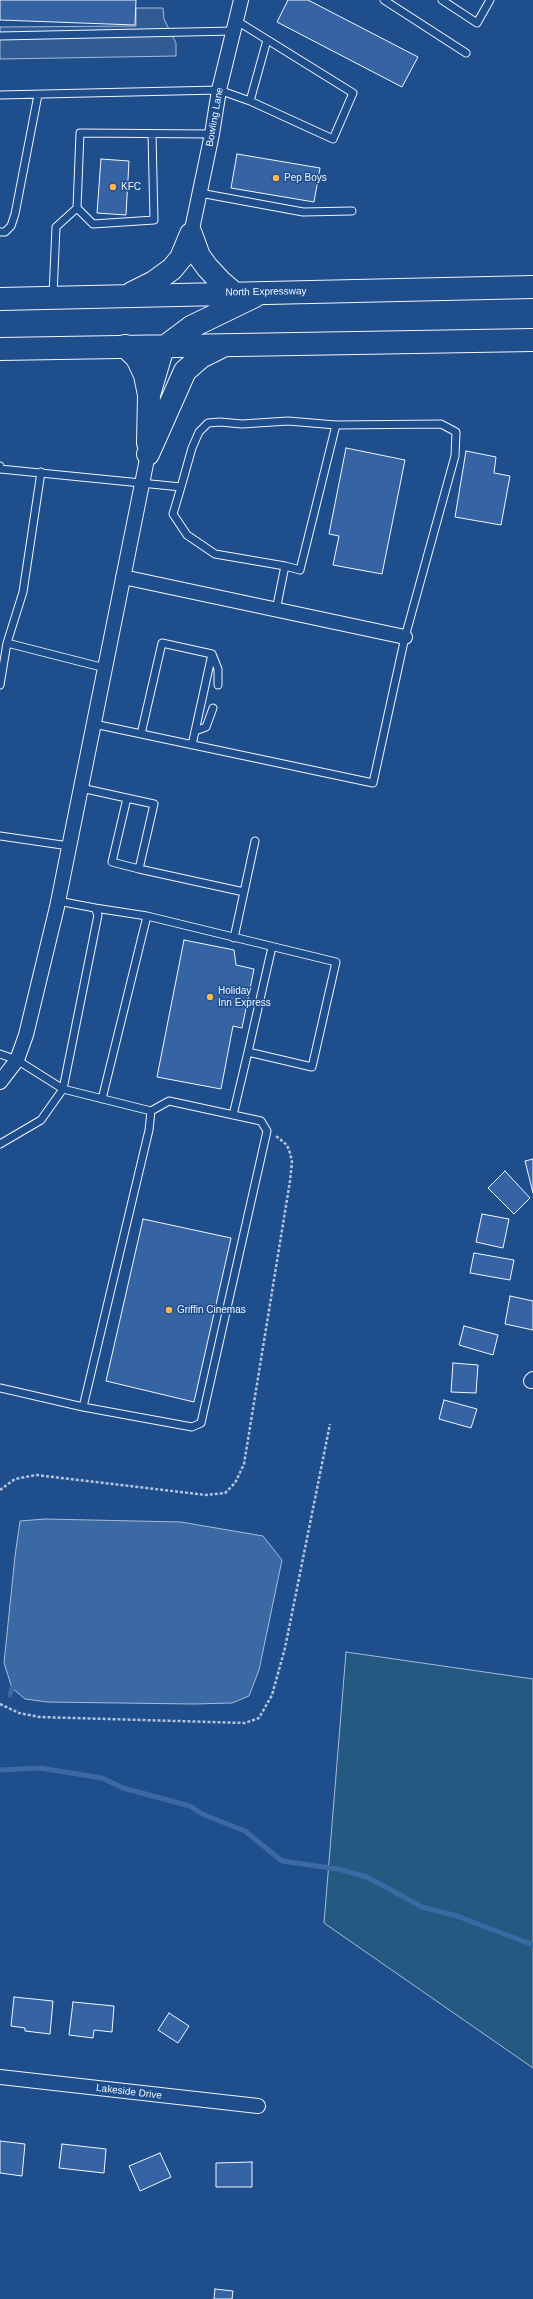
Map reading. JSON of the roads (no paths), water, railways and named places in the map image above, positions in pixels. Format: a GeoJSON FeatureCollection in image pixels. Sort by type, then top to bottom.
{"type":"FeatureCollection","features":[{"type":"Feature","properties":{"kind":"highway"},"geometry":{"type":"LineString","coordinates":[[191,234],[199,256],[207,267],[234,293]]}},
{"type":"Feature","properties":{"kind":"highway"},"geometry":{"type":"LineString","coordinates":[[120,296],[138,290],[164,276],[181,258],[191,234]]}},
{"type":"Feature","properties":{"kind":"highway","name":"North Expressway"},"geometry":{"type":"LineString","coordinates":[[0,299],[533,287]]}},
{"type":"Feature","properties":{"kind":"highway"},"geometry":{"type":"LineString","coordinates":[[148,395],[161,354],[167,345],[191,327],[263,292]]}},
{"type":"Feature","properties":{"kind":"highway"},"geometry":{"type":"LineString","coordinates":[[0,349],[533,340]]}},
{"type":"Feature","properties":{"kind":"highway"},"geometry":{"type":"LineString","coordinates":[[148,454],[185,371],[201,357],[227,344]]}},
{"type":"Feature","properties":{"kind":"highway"},"geometry":{"type":"LineString","coordinates":[[125,346],[137,358],[145,375],[148,395],[148,454]]}},
{"type":"Feature","properties":{"kind":"street","name":"Bowling Lane"},"geometry":{"type":"LineString","coordinates":[[191,234],[212,134],[219,90],[236,26],[241,0]]}},
{"type":"Feature","properties":{"kind":"street"},"geometry":{"type":"LineString","coordinates":[[0,1082],[17,1060],[26,1035],[58,901],[148,454]]}},
{"type":"Feature","properties":{"kind":"street"},"geometry":{"type":"LineString","coordinates":[[123,577],[405,638]]}},
{"type":"Feature","properties":{"kind":"street","name":"Lakeside Drive"},"geometry":{"type":"LineString","coordinates":[[0,2077],[258,2106]]}},
{"type":"Feature","properties":{"kind":"lane"},"geometry":{"type":"LineString","coordinates":[[384,0],[466,53]]}},
{"type":"Feature","properties":{"kind":"lane"},"geometry":{"type":"LineString","coordinates":[[442,0],[477,23],[490,0]]}},
{"type":"Feature","properties":{"kind":"lane"},"geometry":{"type":"LineString","coordinates":[[0,36],[236,26],[267,40],[353,93],[333,139],[250,101],[219,90],[0,95]]}},
{"type":"Feature","properties":{"kind":"lane"},"geometry":{"type":"LineString","coordinates":[[250,101],[267,40]]}},
{"type":"Feature","properties":{"kind":"lane"},"geometry":{"type":"LineString","coordinates":[[0,232],[5,232],[11,226],[15,214],[38,95]]}},
{"type":"Feature","properties":{"kind":"lane"},"geometry":{"type":"LineString","coordinates":[[53,297],[56,227],[76,208],[80,133],[212,134]]}},
{"type":"Feature","properties":{"kind":"lane"},"geometry":{"type":"LineString","coordinates":[[76,208],[93,224],[154,220],[152,134]]}},
{"type":"Feature","properties":{"kind":"lane"},"geometry":{"type":"LineString","coordinates":[[200,193],[303,212],[352,211]]}},
{"type":"Feature","properties":{"kind":"lane"},"geometry":{"type":"LineString","coordinates":[[94,724],[373,783],[405,638],[455,456],[456,432],[441,424],[336,425],[288,422],[242,424],[220,422],[208,423],[199,432],[192,448],[173,514],[187,535],[215,554],[300,570],[336,425]]}},
{"type":"Feature","properties":{"kind":"lane"},"geometry":{"type":"LineString","coordinates":[[0,468],[181,487]]}},
{"type":"Feature","properties":{"kind":"lane"},"geometry":{"type":"LineString","coordinates":[[0,685],[7,643],[23,592],[41,472]]}},
{"type":"Feature","properties":{"kind":"lane"},"geometry":{"type":"LineString","coordinates":[[276,610],[285,566]]}},
{"type":"Feature","properties":{"kind":"lane"},"geometry":{"type":"LineString","coordinates":[[7,643],[105,668]]}},
{"type":"Feature","properties":{"kind":"lane"},"geometry":{"type":"LineString","coordinates":[[141,734],[162,643],[212,654]]}},
{"type":"Feature","properties":{"kind":"lane"},"geometry":{"type":"LineString","coordinates":[[192,744],[212,654]]}},
{"type":"Feature","properties":{"kind":"lane"},"geometry":{"type":"LineString","coordinates":[[212,654],[218,669],[218,685]]}},
{"type":"Feature","properties":{"kind":"lane"},"geometry":{"type":"LineString","coordinates":[[195,731],[206,727],[213,708]]}},
{"type":"Feature","properties":{"kind":"lane"},"geometry":{"type":"LineString","coordinates":[[81,788],[154,804],[139,869]]}},
{"type":"Feature","properties":{"kind":"lane"},"geometry":{"type":"LineString","coordinates":[[126,798],[112,862],[244,892]]}},
{"type":"Feature","properties":{"kind":"lane"},"geometry":{"type":"LineString","coordinates":[[0,836],[70,846]]}},
{"type":"Feature","properties":{"kind":"lane"},"geometry":{"type":"LineString","coordinates":[[234,938],[255,840]]}},
{"type":"Feature","properties":{"kind":"lane"},"geometry":{"type":"LineString","coordinates":[[58,901],[147,916],[336,962],[312,1067],[248,1052]]}},
{"type":"Feature","properties":{"kind":"lane"},"geometry":{"type":"LineString","coordinates":[[0,1144],[41,1120],[63,1089],[98,915],[95,908]]}},
{"type":"Feature","properties":{"kind":"lane"},"geometry":{"type":"LineString","coordinates":[[102,1099],[147,916]]}},
{"type":"Feature","properties":{"kind":"lane"},"geometry":{"type":"LineString","coordinates":[[233,1115],[272,947]]}},
{"type":"Feature","properties":{"kind":"lane"},"geometry":{"type":"LineString","coordinates":[[0,1054],[17,1060],[63,1089],[151,1111],[169,1101],[261,1121],[267,1131],[201,1423],[192,1427],[83,1407],[0,1388]]}},
{"type":"Feature","properties":{"kind":"lane"},"geometry":{"type":"LineString","coordinates":[[83,1407],[147,1136],[151,1111]]}},
{"type":"Feature","properties":{"kind":"waterway"},"geometry":{"type":"LineString","coordinates":[[10,1695],[12,1688]]}},
{"type":"Feature","properties":{"kind":"waterway"},"geometry":{"type":"LineString","coordinates":[[0,1770],[40,1768],[102,1778],[123,1788],[190,1806],[202,1814],[245,1831],[282,1861],[338,1869],[367,1877],[422,1907],[457,1916],[533,1945]]}},
{"type":"Feature","properties":{"kind":"place","name":"Pep Boys"},"geometry":{"type":"Point","coordinates":[276,178]}},
{"type":"Feature","properties":{"kind":"place","name":"KFC"},"geometry":{"type":"Point","coordinates":[113,187]}},
{"type":"Feature","properties":{"kind":"place","name":"Holiday Inn Express"},"geometry":{"type":"Point","coordinates":[210,997]}},
{"type":"Feature","properties":{"kind":"place","name":"Griffin Cinemas"},"geometry":{"type":"Point","coordinates":[169,1310]}}]}
